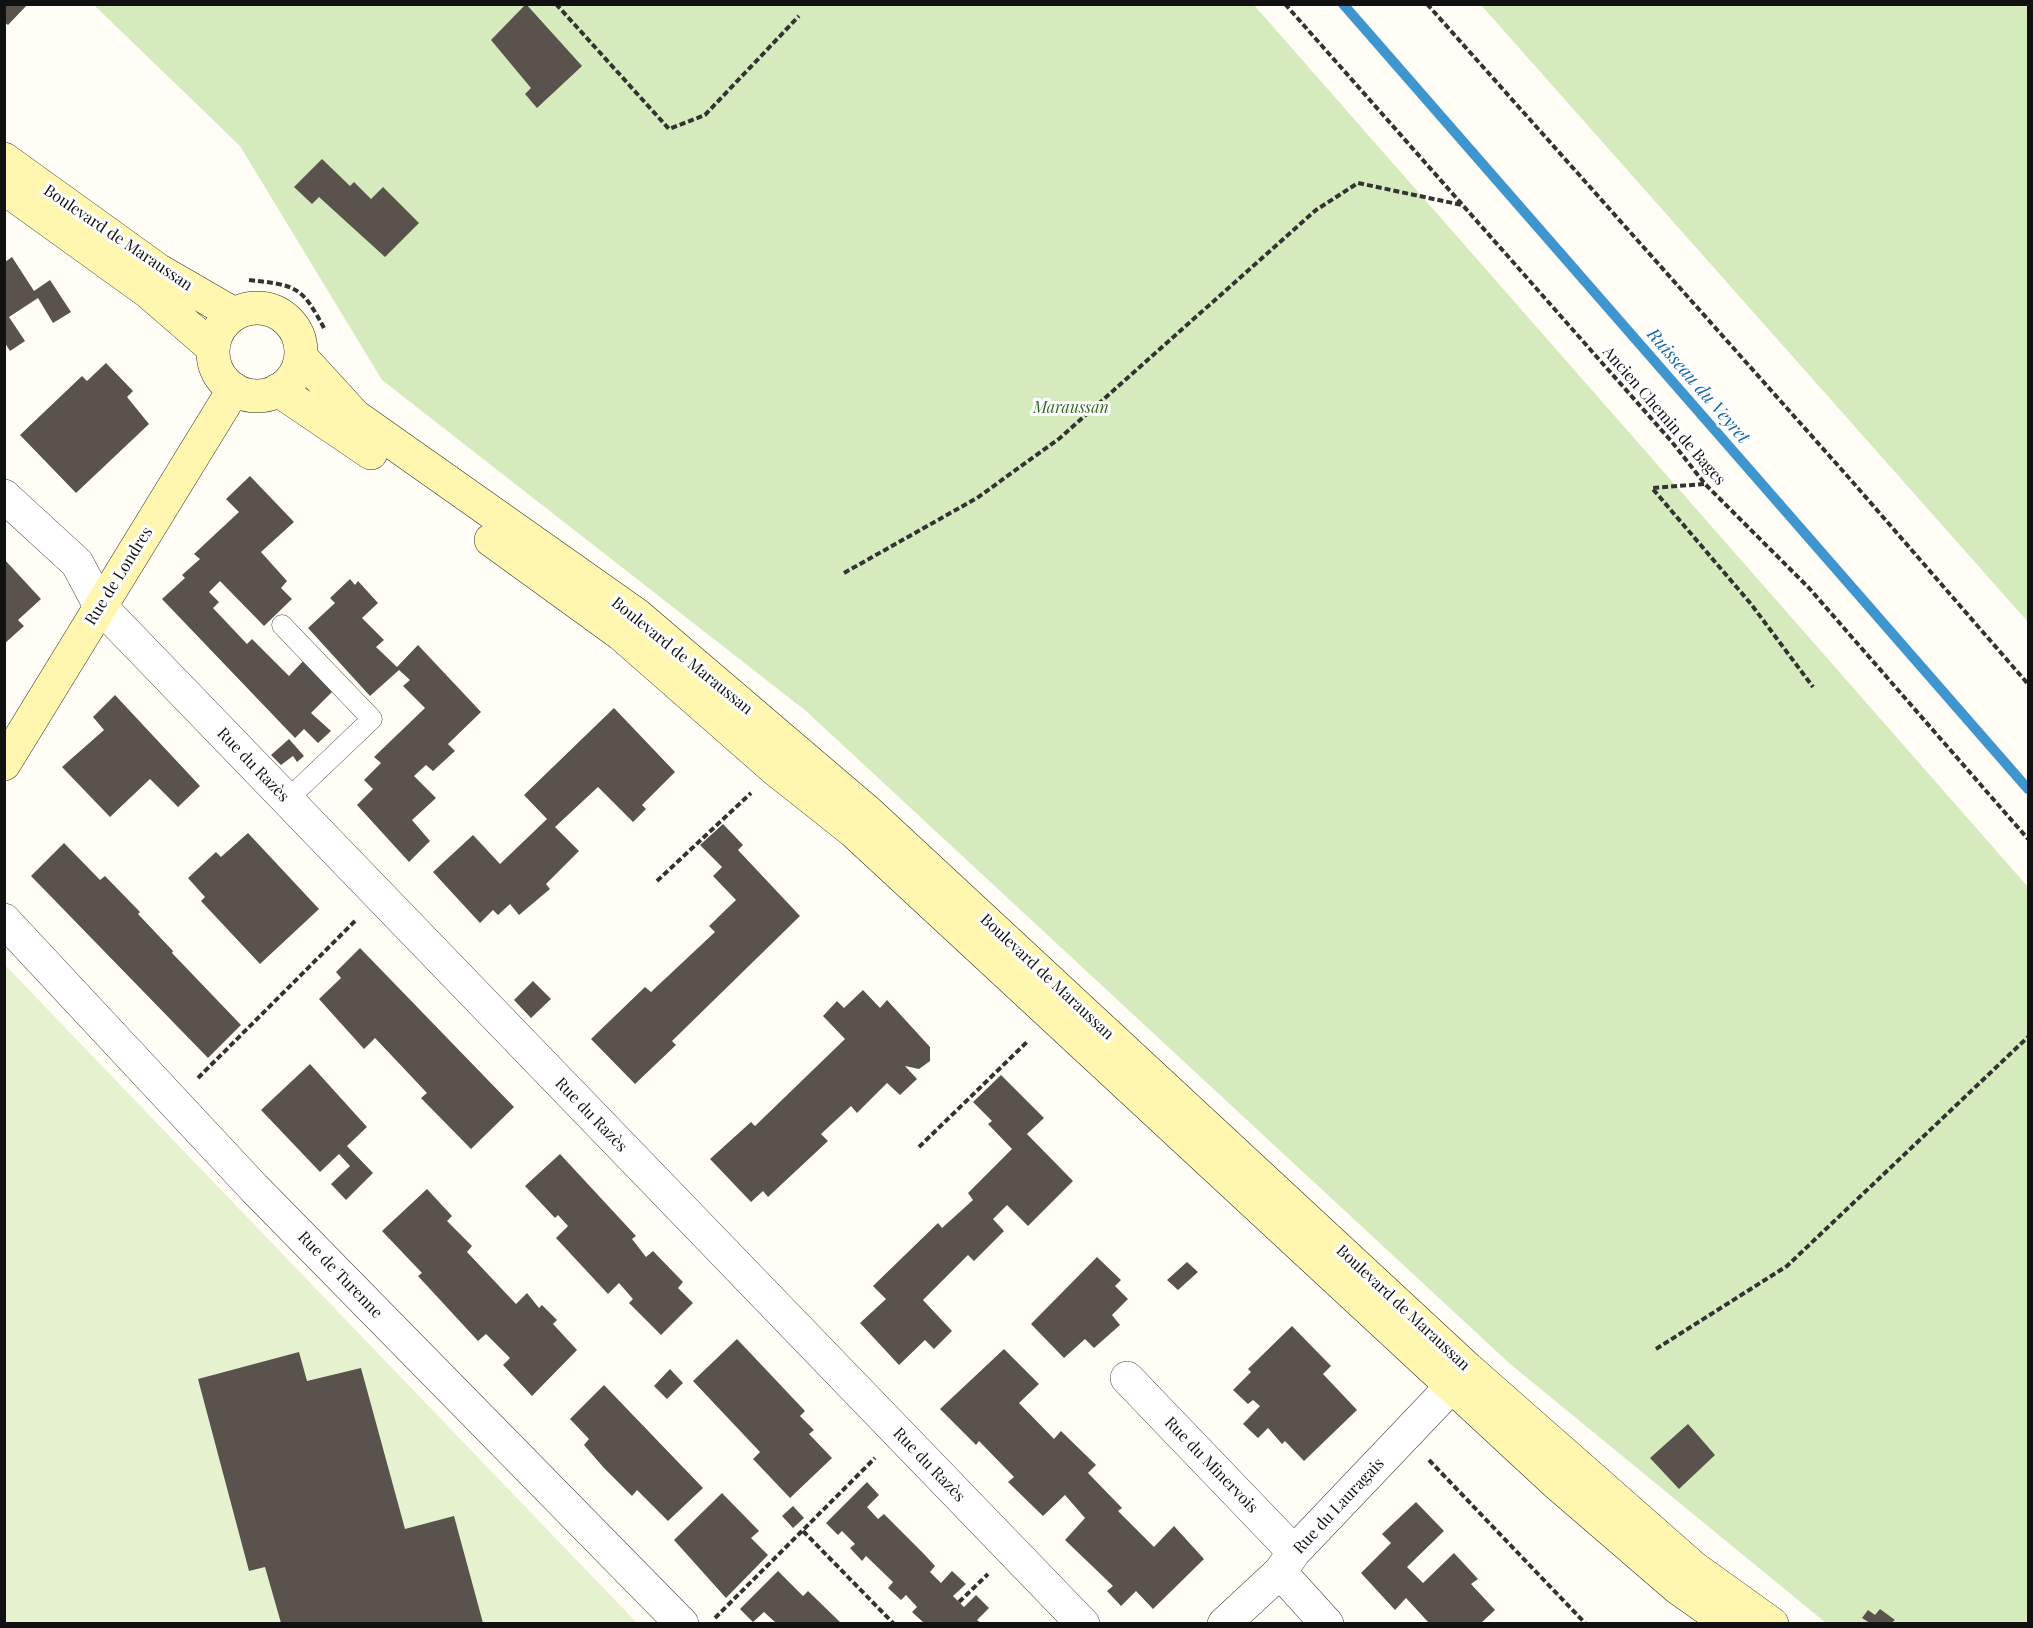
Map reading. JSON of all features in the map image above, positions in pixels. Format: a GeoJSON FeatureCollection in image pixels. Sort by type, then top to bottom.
{"type":"FeatureCollection","features":[{"type":"Feature","properties":{"kind":"main road","name":"Boulevard de Maraussan"},"geometry":{"type":"LineString","coordinates":[[4,159],[158,270],[234,314]]}},
{"type":"Feature","properties":{"kind":"main road","name":"Boulevard de Maraussan"},"geometry":{"type":"LineString","coordinates":[[4,188],[147,291],[213,348]]}},
{"type":"Feature","properties":{"kind":"main road"},"geometry":{"type":"LineString","coordinates":[[247,309],[275,311],[287,319],[296,330],[301,343],[301,357],[293,376],[278,390],[263,396],[248,395],[234,389],[218,371],[213,348],[224,323],[234,314],[247,309]]}},
{"type":"Feature","properties":{"kind":"main road","name":"Boulevard de Maraussan"},"geometry":{"type":"LineString","coordinates":[[301,357],[356,416],[637,615],[869,813],[1468,1369],[1694,1568],[1772,1623]]}},
{"type":"Feature","properties":{"kind":"main road","name":"Rue de Londres"},"geometry":{"type":"LineString","coordinates":[[4,764],[234,389]]}},
{"type":"Feature","properties":{"kind":"main road","name":"Boulevard de Maraussan"},"geometry":{"type":"LineString","coordinates":[[278,390],[381,460],[622,634],[776,770],[853,831],[1052,1018],[1555,1482],[1678,1588],[1729,1623]]}},
{"type":"Feature","properties":{"kind":"street","name":"Rue du Razès"},"geometry":{"type":"LineString","coordinates":[[4,496],[76,563],[100,606],[1083,1623]]}},
{"type":"Feature","properties":{"kind":"street","name":"Rue de Turenne"},"geometry":{"type":"LineString","coordinates":[[4,920],[254,1188],[682,1623]]}},
{"type":"Feature","properties":{"kind":"street","name":"Rue du Minervois"},"geometry":{"type":"LineString","coordinates":[[1127,1378],[1287,1562],[1327,1623]]}},
{"type":"Feature","properties":{"kind":"street","name":"Rue du Lauragais"},"geometry":{"type":"LineString","coordinates":[[1224,1623],[1287,1562],[1451,1387]]}},
{"type":"Feature","properties":{"kind":"lane"},"geometry":{"type":"LineString","coordinates":[[282,625],[372,719],[287,800]]}},
{"type":"Feature","properties":{"kind":"path"},"geometry":{"type":"LineString","coordinates":[[556,4],[669,129],[705,115],[799,16]]}},
{"type":"Feature","properties":{"kind":"path","name":"Ancien Chemin de Bages"},"geometry":{"type":"LineString","coordinates":[[1285,4],[1672,442],[1705,484],[1809,588],[2028,839]]}},
{"type":"Feature","properties":{"kind":"path"},"geometry":{"type":"LineString","coordinates":[[1426,4],[1850,479],[2028,684]]}},
{"type":"Feature","properties":{"kind":"path"},"geometry":{"type":"LineString","coordinates":[[844,573],[977,498],[1060,438],[1316,210],[1358,183],[1463,206]]}},
{"type":"Feature","properties":{"kind":"path"},"geometry":{"type":"LineString","coordinates":[[1705,484],[1652,488],[1751,604],[1813,687]]}},
{"type":"Feature","properties":{"kind":"path"},"geometry":{"type":"LineString","coordinates":[[657,881],[776,770]]}},
{"type":"Feature","properties":{"kind":"path"},"geometry":{"type":"LineString","coordinates":[[174,1102],[380,896]]}},
{"type":"Feature","properties":{"kind":"path"},"geometry":{"type":"LineString","coordinates":[[919,1148],[1052,1018]]}},
{"type":"Feature","properties":{"kind":"path"},"geometry":{"type":"LineString","coordinates":[[1656,1348],[1787,1266],[2028,1037]]}},
{"type":"Feature","properties":{"kind":"path"},"geometry":{"type":"LineString","coordinates":[[710,1623],[899,1434]]}},
{"type":"Feature","properties":{"kind":"path"},"geometry":{"type":"LineString","coordinates":[[1406,1435],[1586,1623]]}},
{"type":"Feature","properties":{"kind":"path"},"geometry":{"type":"LineString","coordinates":[[803,1531],[894,1623]]}},
{"type":"Feature","properties":{"kind":"green space","name":"Maraussan"},"geometry":{"type":"Polygon","coordinates":[[[94,5],[1254,5],[2028,887],[2028,1623],[1826,1623],[1509,1363],[806,711],[382,380],[240,146],[94,5]]]}},
{"type":"Feature","properties":{"kind":"green space"},"geometry":{"type":"Polygon","coordinates":[[[1481,5],[2028,5],[2028,622],[1481,5]]]}},
{"type":"Feature","properties":{"kind":"green space"},"geometry":{"type":"Polygon","coordinates":[[[5,965],[637,1623],[5,1623],[5,965]]]}},
{"type":"Feature","properties":{"kind":"building"},"geometry":{"type":"Polygon","coordinates":[[[4,4],[28,4],[8,25],[4,22],[4,4]]]}},
{"type":"Feature","properties":{"kind":"building"},"geometry":{"type":"Polygon","coordinates":[[[526,4],[582,66],[537,108],[525,94],[531,88],[491,40],[526,4]]]}},
{"type":"Feature","properties":{"kind":"building"},"geometry":{"type":"Polygon","coordinates":[[[322,159],[350,186],[354,182],[371,199],[383,187],[419,223],[385,257],[319,197],[312,204],[294,187],[322,159]]]}},
{"type":"Feature","properties":{"kind":"building"},"geometry":{"type":"Polygon","coordinates":[[[12,257],[34,291],[50,280],[71,312],[53,323],[38,298],[9,317],[25,341],[10,351],[5,343],[5,262],[12,257]]]}},
{"type":"Feature","properties":{"kind":"building"},"geometry":{"type":"Polygon","coordinates":[[[106,363],[133,391],[127,397],[149,424],[76,493],[20,435],[82,376],[87,381],[106,363]]]}},
{"type":"Feature","properties":{"kind":"building"},"geometry":{"type":"Polygon","coordinates":[[[250,476],[294,522],[261,552],[287,581],[281,588],[292,599],[264,626],[220,581],[209,592],[219,602],[213,608],[247,644],[252,639],[289,676],[305,659],[334,690],[311,713],[331,731],[318,743],[304,729],[295,738],[162,599],[185,578],[182,575],[200,559],[194,554],[239,512],[226,499],[250,476]]]}},
{"type":"Feature","properties":{"kind":"building"},"geometry":{"type":"Polygon","coordinates":[[[4,559],[41,599],[18,620],[24,626],[4,644],[4,559]]]}},
{"type":"Feature","properties":{"kind":"building"},"geometry":{"type":"Polygon","coordinates":[[[350,579],[355,585],[358,581],[378,603],[362,618],[384,640],[376,647],[397,667],[418,645],[481,712],[448,744],[455,751],[433,771],[426,765],[414,776],[436,798],[412,820],[430,841],[409,862],[357,805],[373,789],[364,780],[381,763],[374,757],[425,708],[403,686],[410,680],[399,670],[370,696],[308,628],[335,603],[330,598],[350,579]]]}},
{"type":"Feature","properties":{"kind":"building"},"geometry":{"type":"Polygon","coordinates":[[[115,695],[200,786],[178,807],[150,779],[110,817],[62,767],[104,730],[93,717],[115,695]]]}},
{"type":"Feature","properties":{"kind":"building"},"geometry":{"type":"Polygon","coordinates":[[[614,708],[675,772],[642,805],[646,809],[633,822],[598,787],[555,827],[579,851],[546,884],[550,889],[519,915],[510,904],[498,915],[493,910],[480,923],[433,872],[473,835],[500,864],[547,819],[524,795],[614,708]]]}},
{"type":"Feature","properties":{"kind":"building"},"geometry":{"type":"Polygon","coordinates":[[[289,739],[304,756],[297,762],[293,756],[281,765],[271,755],[289,739]]]}},
{"type":"Feature","properties":{"kind":"building"},"geometry":{"type":"Polygon","coordinates":[[[723,824],[743,845],[738,850],[800,916],[672,1041],[676,1045],[635,1084],[591,1039],[645,987],[651,992],[715,932],[709,926],[736,900],[713,876],[722,867],[700,845],[723,824]]]}},
{"type":"Feature","properties":{"kind":"building"},"geometry":{"type":"Polygon","coordinates":[[[248,833],[319,909],[260,964],[201,901],[205,897],[188,878],[216,852],[221,857],[248,833]]]}},
{"type":"Feature","properties":{"kind":"building"},"geometry":{"type":"Polygon","coordinates":[[[64,843],[100,880],[105,876],[140,912],[138,914],[173,951],[172,953],[241,1025],[208,1058],[31,876],[64,843]]]}},
{"type":"Feature","properties":{"kind":"building"},"geometry":{"type":"Polygon","coordinates":[[[360,948],[514,1107],[471,1149],[421,1098],[427,1093],[375,1038],[364,1049],[319,999],[341,978],[336,972],[360,948]]]}},
{"type":"Feature","properties":{"kind":"building"},"geometry":{"type":"Polygon","coordinates":[[[533,981],[551,999],[531,1018],[514,1000],[533,981]]]}},
{"type":"Feature","properties":{"kind":"building"},"geometry":{"type":"Polygon","coordinates":[[[863,990],[880,1008],[887,1000],[930,1047],[930,1061],[919,1069],[905,1066],[917,1079],[900,1095],[887,1083],[857,1113],[851,1106],[821,1134],[828,1141],[768,1197],[763,1191],[751,1202],[710,1159],[751,1122],[755,1126],[845,1039],[823,1016],[837,1001],[844,1008],[863,990]]]}},
{"type":"Feature","properties":{"kind":"building"},"geometry":{"type":"Polygon","coordinates":[[[310,1064],[367,1127],[347,1146],[373,1173],[346,1200],[331,1184],[350,1166],[339,1154],[320,1172],[261,1110],[310,1064]]]}},
{"type":"Feature","properties":{"kind":"building"},"geometry":{"type":"Polygon","coordinates":[[[1001,1075],[1044,1118],[1027,1134],[1073,1181],[1028,1226],[1007,1205],[993,1219],[1004,1231],[974,1261],[968,1255],[923,1300],[952,1331],[934,1349],[925,1340],[899,1365],[860,1323],[886,1299],[873,1286],[938,1223],[942,1228],[973,1200],[968,1193],[1012,1149],[988,1124],[992,1121],[973,1102],[1001,1075]]]}},
{"type":"Feature","properties":{"kind":"building"},"geometry":{"type":"Polygon","coordinates":[[[560,1154],[636,1236],[632,1239],[646,1257],[653,1251],[683,1282],[678,1288],[693,1303],[661,1335],[629,1303],[633,1299],[619,1283],[608,1294],[556,1238],[568,1226],[558,1215],[555,1218],[525,1186],[560,1154]]]}},
{"type":"Feature","properties":{"kind":"building"},"geometry":{"type":"Polygon","coordinates":[[[427,1189],[452,1216],[447,1221],[472,1246],[467,1252],[516,1304],[527,1293],[539,1308],[542,1305],[557,1320],[553,1324],[577,1350],[532,1396],[503,1365],[510,1358],[486,1334],[478,1341],[418,1276],[422,1273],[382,1231],[427,1189]]]}},
{"type":"Feature","properties":{"kind":"building"},"geometry":{"type":"Polygon","coordinates":[[[1097,1257],[1121,1280],[1115,1286],[1128,1299],[1112,1315],[1120,1325],[1094,1348],[1085,1339],[1064,1358],[1031,1324],[1097,1257]]]}},
{"type":"Feature","properties":{"kind":"building"},"geometry":{"type":"Polygon","coordinates":[[[1187,1262],[1198,1272],[1178,1290],[1167,1280],[1187,1262]]]}},
{"type":"Feature","properties":{"kind":"building"},"geometry":{"type":"Polygon","coordinates":[[[1292,1326],[1331,1366],[1323,1374],[1357,1410],[1304,1461],[1285,1441],[1282,1444],[1268,1428],[1258,1438],[1243,1424],[1260,1406],[1253,1400],[1248,1404],[1233,1390],[1251,1372],[1248,1369],[1292,1326]]]}},
{"type":"Feature","properties":{"kind":"building"},"geometry":{"type":"Polygon","coordinates":[[[737,1339],[805,1411],[800,1416],[814,1430],[809,1434],[832,1458],[790,1498],[753,1459],[760,1452],[693,1381],[737,1339]]]}},
{"type":"Feature","properties":{"kind":"building"},"geometry":{"type":"Polygon","coordinates":[[[1004,1349],[1039,1384],[1019,1403],[1054,1439],[1061,1431],[1096,1465],[1088,1473],[1122,1508],[1118,1511],[1154,1547],[1174,1526],[1204,1559],[1153,1609],[1136,1591],[1121,1606],[1107,1591],[1113,1586],[1065,1540],[1085,1518],[1065,1495],[1043,1516],[1008,1482],[1014,1477],[979,1441],[976,1445],[940,1409],[1004,1349]]]}},
{"type":"Feature","properties":{"kind":"building"},"geometry":{"type":"Polygon","coordinates":[[[299,1352],[307,1381],[361,1368],[405,1529],[454,1516],[483,1623],[281,1623],[265,1567],[249,1571],[198,1379],[299,1352]]]}},
{"type":"Feature","properties":{"kind":"building"},"geometry":{"type":"Polygon","coordinates":[[[670,1369],[683,1383],[667,1399],[654,1386],[670,1369]]]}},
{"type":"Feature","properties":{"kind":"building"},"geometry":{"type":"Polygon","coordinates":[[[604,1385],[703,1488],[668,1521],[637,1490],[632,1496],[604,1468],[584,1445],[589,1439],[570,1419],[604,1385]]]}},
{"type":"Feature","properties":{"kind":"building"},"geometry":{"type":"Polygon","coordinates":[[[1688,1424],[1715,1455],[1679,1489],[1650,1458],[1688,1424]]]}},
{"type":"Feature","properties":{"kind":"building"},"geometry":{"type":"Polygon","coordinates":[[[867,1482],[879,1495],[867,1507],[878,1519],[884,1514],[923,1553],[935,1566],[930,1572],[941,1583],[952,1571],[966,1584],[953,1596],[964,1607],[976,1595],[989,1608],[977,1620],[981,1623],[924,1623],[912,1612],[917,1607],[906,1595],[901,1600],[888,1588],[893,1582],[866,1556],[862,1561],[850,1548],[855,1544],[842,1531],[838,1535],[826,1523],[867,1482]]]}},
{"type":"Feature","properties":{"kind":"building"},"geometry":{"type":"Polygon","coordinates":[[[722,1493],[759,1531],[751,1538],[768,1555],[726,1598],[674,1540],[722,1493]]]}},
{"type":"Feature","properties":{"kind":"building"},"geometry":{"type":"Polygon","coordinates":[[[1416,1502],[1444,1531],[1407,1567],[1423,1583],[1454,1553],[1478,1579],[1471,1584],[1495,1610],[1481,1623],[1429,1623],[1406,1598],[1395,1610],[1361,1573],[1391,1543],[1382,1534],[1416,1502]]]}},
{"type":"Feature","properties":{"kind":"building"},"geometry":{"type":"Polygon","coordinates":[[[793,1506],[804,1518],[793,1528],[782,1516],[793,1506]]]}},
{"type":"Feature","properties":{"kind":"building"},"geometry":{"type":"Polygon","coordinates":[[[778,1571],[803,1596],[808,1591],[841,1623],[776,1623],[764,1612],[753,1622],[740,1609],[778,1571]]]}},
{"type":"Feature","properties":{"kind":"building"},"geometry":{"type":"Polygon","coordinates":[[[1880,1609],[1895,1620],[1891,1623],[1870,1623],[1862,1618],[1868,1610],[1875,1615],[1880,1609]]]}},
{"type":"Feature","properties":{"kind":"waterway","name":"Ruisseau du Veyret"},"geometry":{"type":"LineString","coordinates":[[1343,4],[2028,789]]}}]}
